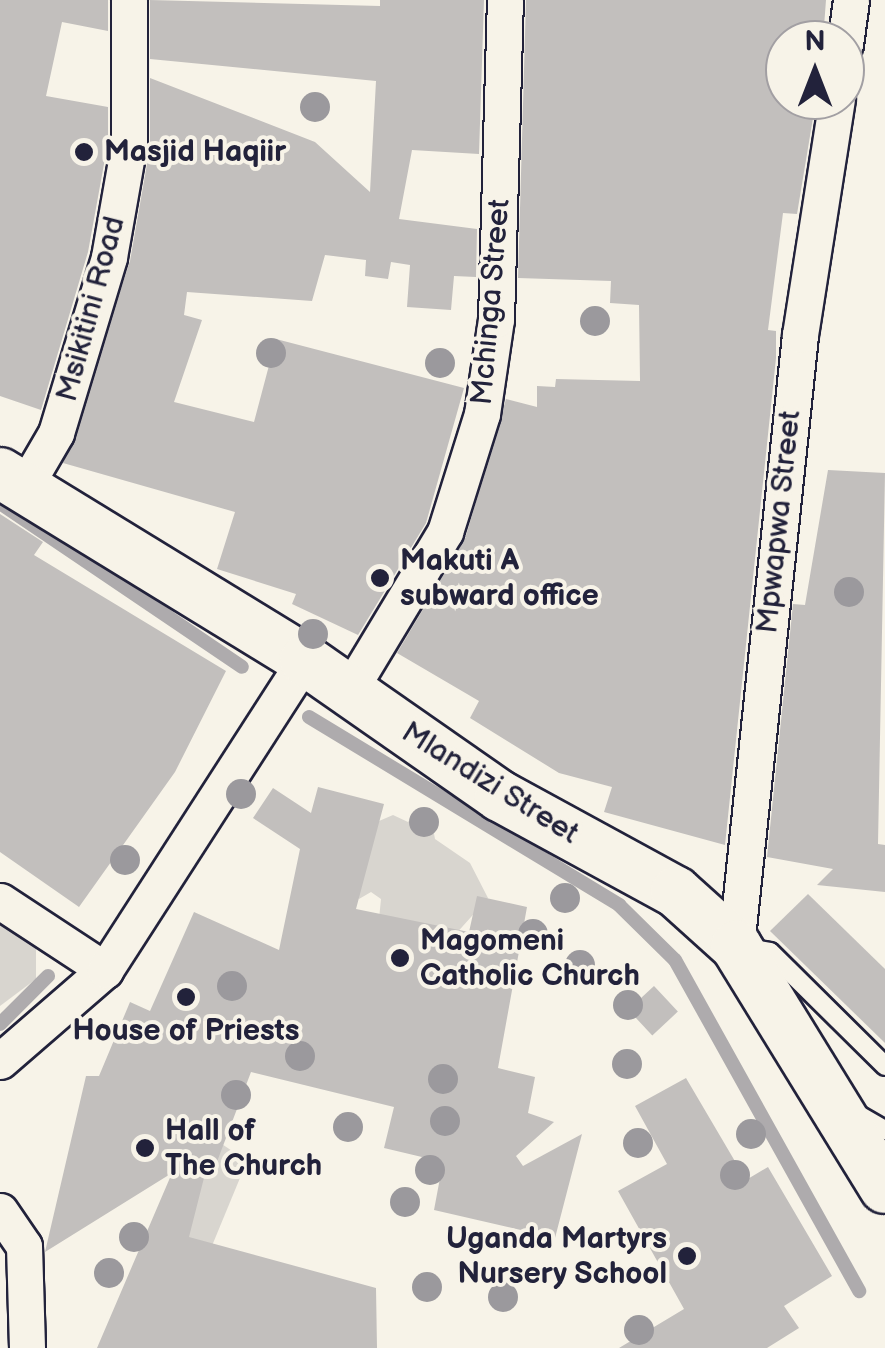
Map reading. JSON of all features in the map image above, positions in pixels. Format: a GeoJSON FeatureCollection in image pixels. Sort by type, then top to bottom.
{"type":"FeatureCollection","features":[{"type":"Feature","properties":{"kind":"street","name":"Msikitini Road"},"geometry":{"type":"LineString","coordinates":[[12,480],[56,433],[109,257],[129,144],[129,0]]}},
{"type":"Feature","properties":{"kind":"street","name":"Mchinga Street"},"geometry":{"type":"LineString","coordinates":[[349,691],[445,532],[482,414],[496,319],[505,0]]}},
{"type":"Feature","properties":{"kind":"street","name":"Mpwapwa Street"},"geometry":{"type":"LineString","coordinates":[[736,946],[800,336],[834,120]]}},
{"type":"Feature","properties":{"kind":"street","name":"Mlandizi Street"},"geometry":{"type":"LineString","coordinates":[[12,480],[305,660],[500,796],[676,892],[736,946],[885,1188]]}},
{"type":"Feature","properties":{"kind":"street"},"geometry":{"type":"LineString","coordinates":[[0,1061],[105,970],[305,660]]}},
{"type":"Feature","properties":{"kind":"street"},"geometry":{"type":"LineString","coordinates":[[0,901],[105,970]]}},
{"type":"Feature","properties":{"kind":"street"},"geometry":{"type":"LineString","coordinates":[[0,1211],[24,1246],[27,1348]]}},
{"type":"Feature","properties":{"kind":"lane"},"geometry":{"type":"LineString","coordinates":[[736,946],[770,952],[885,1066]]}},
{"type":"Feature","properties":{"kind":"lane"},"geometry":{"type":"LineString","coordinates":[[826,1097],[885,1130]]}},
{"type":"Feature","properties":{"kind":"shaded area"},"geometry":{"type":"Polygon","coordinates":[[[415,814],[431,817],[435,839],[470,863],[488,898],[454,936],[377,939],[381,899],[371,892],[359,899],[345,873],[372,824],[393,815],[408,822],[415,814]]]}},
{"type":"Feature","properties":{"kind":"shaded area"},"geometry":{"type":"Polygon","coordinates":[[[0,919],[36,944],[36,979],[0,1006],[0,919]]]}},
{"type":"Feature","properties":{"kind":"shaded area"},"geometry":{"type":"Polygon","coordinates":[[[207,1134],[247,1161],[209,1253],[190,1248],[173,1223],[207,1134]]]}},
{"type":"Feature","properties":{"kind":"building"},"geometry":{"type":"Polygon","coordinates":[[[0,0],[108,0],[108,31],[62,22],[46,96],[108,107],[108,142],[88,252],[41,410],[0,396],[0,0]]]}},
{"type":"Feature","properties":{"kind":"building"},"geometry":{"type":"Polygon","coordinates":[[[150,0],[380,6],[380,0],[484,0],[479,154],[412,150],[399,219],[477,229],[476,277],[454,276],[451,310],[407,307],[410,265],[391,262],[388,279],[365,276],[366,260],[325,255],[312,301],[187,292],[184,315],[202,320],[174,402],[254,422],[276,339],[464,388],[426,523],[358,635],[292,604],[296,594],[217,569],[235,512],[63,463],[130,261],[150,147],[150,78],[315,142],[370,192],[376,81],[150,59],[150,0]]]}},
{"type":"Feature","properties":{"kind":"building"},"geometry":{"type":"Polygon","coordinates":[[[526,0],[826,0],[824,20],[765,20],[765,120],[813,120],[797,214],[783,213],[768,330],[776,331],[776,358],[725,845],[604,812],[612,787],[559,773],[470,718],[479,701],[397,653],[465,539],[506,399],[537,407],[537,386],[555,387],[556,379],[640,381],[639,305],[610,303],[611,281],[518,278],[526,0]]]}},
{"type":"Feature","properties":{"kind":"building"},"geometry":{"type":"Polygon","coordinates":[[[828,470],[885,473],[878,844],[885,845],[885,892],[817,885],[833,869],[767,857],[793,604],[805,605],[828,470]]]}},
{"type":"Feature","properties":{"kind":"building"},"geometry":{"type":"Polygon","coordinates":[[[0,514],[43,542],[34,555],[226,671],[175,772],[79,907],[0,852],[0,514]]]}},
{"type":"Feature","properties":{"kind":"building"},"geometry":{"type":"Polygon","coordinates":[[[318,787],[384,804],[356,909],[469,932],[477,896],[527,907],[498,1068],[535,1077],[528,1113],[554,1122],[516,1156],[523,1166],[582,1134],[555,1238],[434,1210],[443,1162],[384,1148],[394,1107],[251,1072],[215,1167],[207,1166],[189,1237],[376,1288],[377,1348],[97,1348],[172,1173],[45,1252],[86,1076],[99,1076],[130,1002],[150,1011],[194,912],[279,950],[300,849],[253,818],[273,788],[311,813],[318,787]]]}},
{"type":"Feature","properties":{"kind":"building"},"geometry":{"type":"Polygon","coordinates":[[[808,894],[885,969],[885,1043],[770,931],[808,894]]]}},
{"type":"Feature","properties":{"kind":"building"},"geometry":{"type":"Polygon","coordinates":[[[654,986],[678,1012],[652,1035],[628,1010],[654,986]]]}},
{"type":"Feature","properties":{"kind":"building"},"geometry":{"type":"Polygon","coordinates":[[[686,1078],[746,1180],[768,1167],[832,1276],[784,1306],[799,1328],[767,1348],[619,1348],[684,1309],[618,1191],[667,1164],[635,1106],[686,1078]]]}},
{"type":"Feature","properties":{"kind":"waterway"},"geometry":{"type":"LineString","coordinates":[[0,503],[242,667]]}},
{"type":"Feature","properties":{"kind":"waterway"},"geometry":{"type":"LineString","coordinates":[[309,717],[619,905],[675,960],[859,1291]]}},
{"type":"Feature","properties":{"kind":"waterway"},"geometry":{"type":"LineString","coordinates":[[0,1024],[48,976]]}},
{"type":"Feature","properties":{"kind":"place","name":"Masjid Haqiir"},"geometry":{"type":"Point","coordinates":[84,152]}},
{"type":"Feature","properties":{"kind":"place","name":"Makuti A subward office"},"geometry":{"type":"Point","coordinates":[380,578]}},
{"type":"Feature","properties":{"kind":"place","name":"Magomeni Catholic Church"},"geometry":{"type":"Point","coordinates":[400,958]}},
{"type":"Feature","properties":{"kind":"place","name":"House of Priests"},"geometry":{"type":"Point","coordinates":[186,997]}},
{"type":"Feature","properties":{"kind":"place","name":"Hall of The Church"},"geometry":{"type":"Point","coordinates":[145,1148]}},
{"type":"Feature","properties":{"kind":"place","name":"Uganda Martyrs Nursery School"},"geometry":{"type":"Point","coordinates":[687,1256]}}]}
